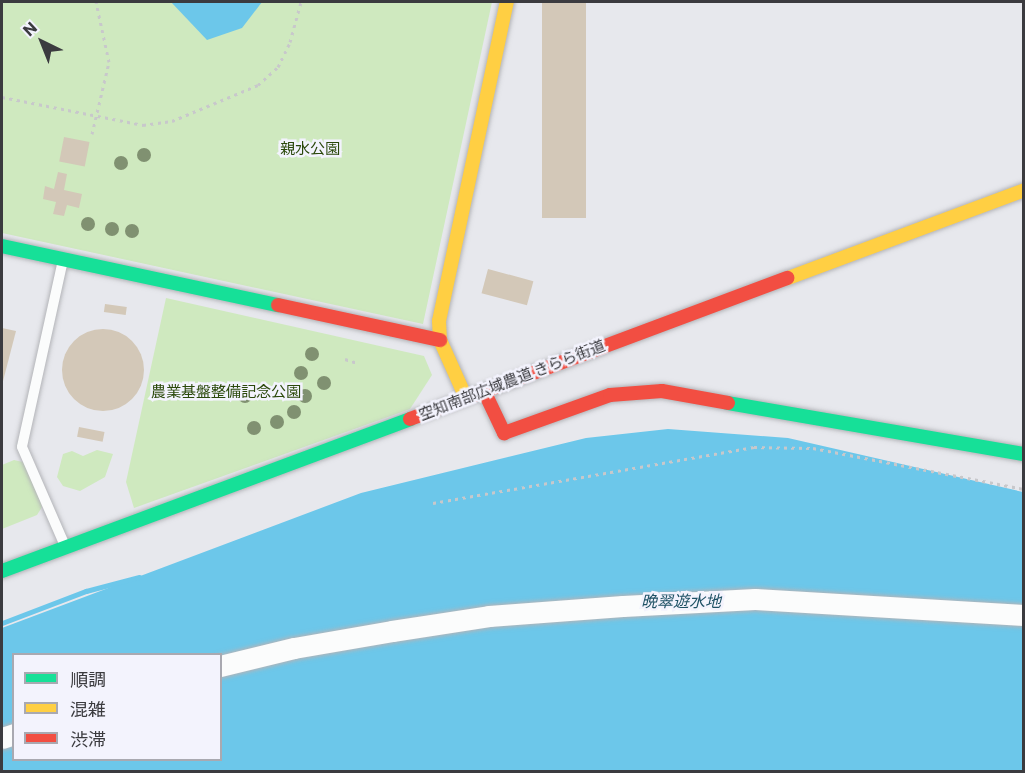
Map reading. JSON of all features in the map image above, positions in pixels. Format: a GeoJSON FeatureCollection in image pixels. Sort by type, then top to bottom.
{"type":"FeatureCollection","features":[{"type":"Feature","properties":{"kind":"street"},"geometry":{"type":"LineString","coordinates":[[466,398],[440,340],[439,321],[507,2]]}},
{"type":"Feature","properties":{"kind":"street","name":"空知南部広域農道 きらら街道"},"geometry":{"type":"LineString","coordinates":[[2,571],[1023,190]]}},
{"type":"Feature","properties":{"kind":"street"},"geometry":{"type":"LineString","coordinates":[[2,246],[440,340]]}},
{"type":"Feature","properties":{"kind":"street"},"geometry":{"type":"LineString","coordinates":[[484,391],[504,433],[610,395],[662,391],[1023,454]]}},
{"type":"Feature","properties":{"kind":"street"},"geometry":{"type":"LineString","coordinates":[[222,666],[294,648],[489,616],[623,606],[755,599],[1023,615]]}},
{"type":"Feature","properties":{"kind":"lane"},"geometry":{"type":"LineString","coordinates":[[63,259],[22,447],[65,548]]}},
{"type":"Feature","properties":{"kind":"path"},"geometry":{"type":"LineString","coordinates":[[92,134],[109,62],[96,2]]}},
{"type":"Feature","properties":{"kind":"path"},"geometry":{"type":"LineString","coordinates":[[2,97],[155,126],[258,85],[284,58],[301,2]]}},
{"type":"Feature","properties":{"kind":"path"},"geometry":{"type":"LineString","coordinates":[[345,359],[357,363]]}},
{"type":"Feature","properties":{"kind":"path"},"geometry":{"type":"LineString","coordinates":[[433,503],[733,448],[763,447],[813,448],[1023,489]]}},
{"type":"Feature","properties":{"kind":"green space","name":"親水公園"},"geometry":{"type":"Polygon","coordinates":[[[2,2],[492,2],[423,324],[2,233],[2,2]]]}},
{"type":"Feature","properties":{"kind":"green space","name":"農業基盤整備記念公園"},"geometry":{"type":"Polygon","coordinates":[[[166,298],[424,356],[432,375],[410,409],[134,508],[126,482],[166,298]]]}},
{"type":"Feature","properties":{"kind":"green space"},"geometry":{"type":"Polygon","coordinates":[[[97,450],[113,454],[105,477],[80,491],[63,486],[57,477],[63,454],[72,451],[83,456],[97,450]]]}},
{"type":"Feature","properties":{"kind":"green space"},"geometry":{"type":"Polygon","coordinates":[[[14,460],[31,464],[42,507],[37,515],[2,529],[2,465],[14,460]]]}},
{"type":"Feature","properties":{"kind":"water"},"geometry":{"type":"Polygon","coordinates":[[[171,2],[262,2],[242,28],[207,40],[171,2]]]}},
{"type":"Feature","properties":{"kind":"water","name":"晩翠遊水地"},"geometry":{"type":"Polygon","coordinates":[[[668,429],[788,438],[1023,492],[1023,771],[2,772],[2,628],[361,493],[586,438],[668,429]]]}},
{"type":"Feature","properties":{"kind":"building"},"geometry":{"type":"Polygon","coordinates":[[[542,2],[586,2],[586,218],[542,218],[542,2]]]}},
{"type":"Feature","properties":{"kind":"building"},"geometry":{"type":"Polygon","coordinates":[[[64,137],[90,142],[85,167],[59,162],[64,137]]]}},
{"type":"Feature","properties":{"kind":"building"},"geometry":{"type":"Polygon","coordinates":[[[58,172],[67,174],[64,190],[82,194],[79,208],[67,205],[64,216],[53,214],[56,202],[43,199],[45,186],[54,189],[58,172]]]}},
{"type":"Feature","properties":{"kind":"building"},"geometry":{"type":"Polygon","coordinates":[[[488,269],[533,281],[527,305],[482,293],[488,269]]]}},
{"type":"Feature","properties":{"kind":"building"},"geometry":{"type":"Polygon","coordinates":[[[105,304],[127,307],[126,315],[104,312],[105,304]]]}},
{"type":"Feature","properties":{"kind":"building"},"geometry":{"type":"Polygon","coordinates":[[[2,328],[16,331],[2,385],[2,328]]]}},
{"type":"Feature","properties":{"kind":"building"},"geometry":{"type":"Polygon","coordinates":[[[103,329],[119,332],[132,341],[141,354],[144,370],[141,386],[132,399],[119,408],[103,411],[87,408],[74,399],[65,386],[62,370],[65,354],[74,341],[87,332],[103,329]]]}},
{"type":"Feature","properties":{"kind":"building"},"geometry":{"type":"Polygon","coordinates":[[[79,427],[105,432],[103,442],[77,437],[79,427]]]}},
{"type":"Feature","properties":{"kind":"waterway"},"geometry":{"type":"LineString","coordinates":[[2,623],[86,591],[139,577]]}},
{"type":"Feature","properties":{"kind":"traffic: fast"},"geometry":{"type":"LineString","coordinates":[[2,246],[278,305]]}},
{"type":"Feature","properties":{"kind":"traffic: fast"},"geometry":{"type":"LineString","coordinates":[[728,403],[1024,454]]}},
{"type":"Feature","properties":{"kind":"traffic: fast"},"geometry":{"type":"LineString","coordinates":[[2,571],[410,419]]}},
{"type":"Feature","properties":{"kind":"traffic: slow"},"geometry":{"type":"LineString","coordinates":[[466,398],[440,340],[439,321],[507,2]]}},
{"type":"Feature","properties":{"kind":"traffic: slow"},"geometry":{"type":"LineString","coordinates":[[788,278],[1024,190]]}},
{"type":"Feature","properties":{"kind":"traffic: jam"},"geometry":{"type":"LineString","coordinates":[[410,419],[788,278]]}},
{"type":"Feature","properties":{"kind":"traffic: jam"},"geometry":{"type":"LineString","coordinates":[[278,305],[440,340]]}},
{"type":"Feature","properties":{"kind":"traffic: jam"},"geometry":{"type":"LineString","coordinates":[[484,391],[504,433],[610,395],[662,391],[728,403]]}}]}
